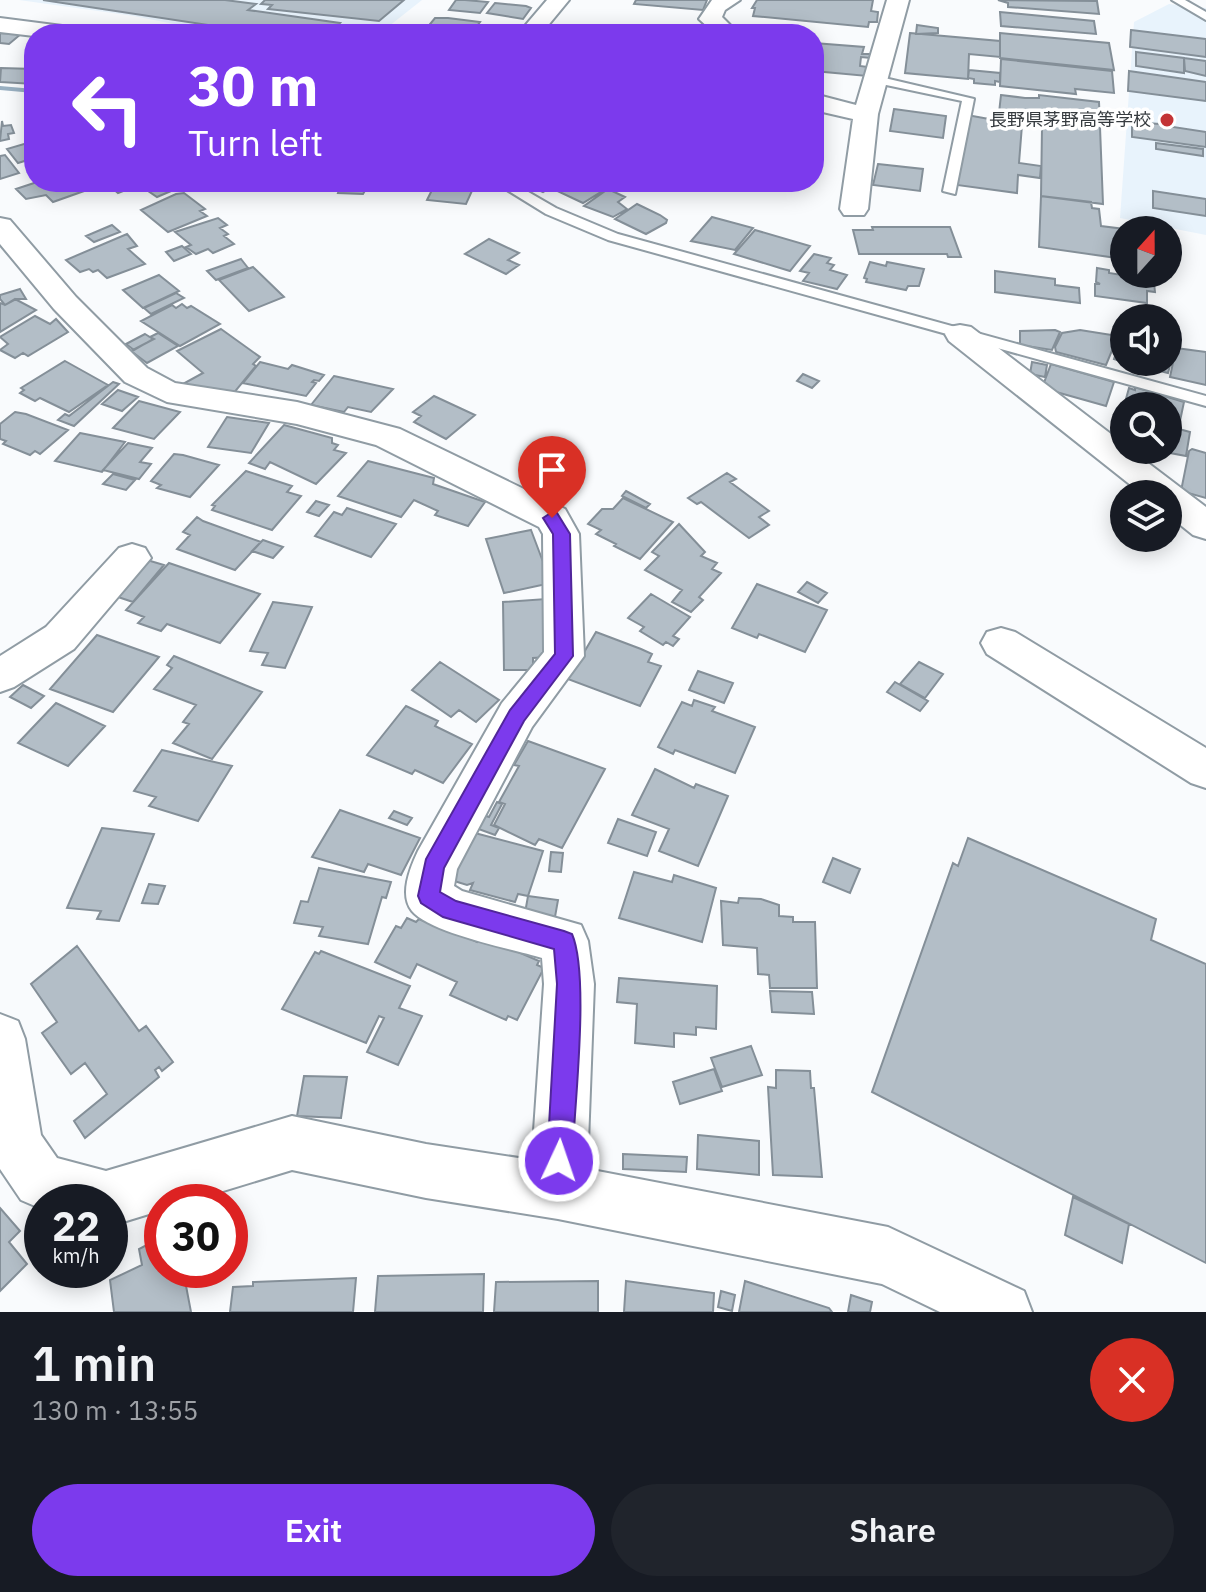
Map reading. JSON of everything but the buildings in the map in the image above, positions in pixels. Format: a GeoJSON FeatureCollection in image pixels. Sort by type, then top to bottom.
{"type":"FeatureCollection","features":[{"type":"Feature","properties":{"kind":"street"},"geometry":{"type":"LineString","coordinates":[[538,24],[558,0]]}},
{"type":"Feature","properties":{"kind":"street"},"geometry":{"type":"LineString","coordinates":[[728,24],[737,6],[730,0]]}},
{"type":"Feature","properties":{"kind":"street"},"geometry":{"type":"LineString","coordinates":[[854,209],[866,114],[898,0]]}},
{"type":"Feature","properties":{"kind":"street"},"geometry":{"type":"LineString","coordinates":[[0,25],[24,28]]}},
{"type":"Feature","properties":{"kind":"street"},"geometry":{"type":"LineString","coordinates":[[824,104],[866,114]]}},
{"type":"Feature","properties":{"kind":"street"},"geometry":{"type":"LineString","coordinates":[[0,226],[65,303],[136,375],[167,392],[297,413],[388,437],[552,518],[561,534],[564,656],[517,715],[434,866],[429,896],[451,910],[564,941],[569,984],[558,1191]]}},
{"type":"Feature","properties":{"kind":"street"},"geometry":{"type":"LineString","coordinates":[[960,334],[1147,480]]}},
{"type":"Feature","properties":{"kind":"street"},"geometry":{"type":"LineString","coordinates":[[1182,507],[1206,526]]}},
{"type":"Feature","properties":{"kind":"street"},"geometry":{"type":"LineString","coordinates":[[0,676],[60,638],[132,558]]}},
{"type":"Feature","properties":{"kind":"street"},"geometry":{"type":"LineString","coordinates":[[1001,643],[1206,770]]}},
{"type":"Feature","properties":{"kind":"street"},"geometry":{"type":"LineString","coordinates":[[0,1039],[16,1145],[40,1181],[79,1192],[106,1199],[292,1143],[426,1171],[558,1191],[888,1256],[1003,1312]]}},
{"type":"Feature","properties":{"kind":"lane"},"geometry":{"type":"LineString","coordinates":[[1177,0],[1206,17]]}},
{"type":"Feature","properties":{"kind":"lane"},"geometry":{"type":"LineString","coordinates":[[876,80],[968,99],[950,191]]}},
{"type":"Feature","properties":{"kind":"lane"},"geometry":{"type":"LineString","coordinates":[[518,192],[551,211],[613,237],[1206,401]]}},
{"type":"Feature","properties":{"kind":"shaded area"},"geometry":{"type":"Polygon","coordinates":[[[19,0],[422,0],[392,24],[174,24],[19,0]]]}},
{"type":"Feature","properties":{"kind":"shaded area","name":"長野県茅野高等学校"},"geometry":{"type":"Polygon","coordinates":[[[1169,4],[1206,8],[1206,235],[1182,230],[1182,216],[1120,216],[1134,22],[1169,4]]]}},
{"type":"Feature","properties":{"kind":"waterway"},"geometry":{"type":"LineString","coordinates":[[0,88],[24,90]]}},
{"type":"Feature","properties":{"kind":"place","name":"長野県茅野高等学校"},"geometry":{"type":"Point","coordinates":[1167,120]}},
{"type":"Feature","properties":{"kind":"route"},"geometry":{"type":"LineString","coordinates":[[552,518],[561,534],[564,656],[517,715],[434,866],[429,896],[451,910],[564,941],[569,984],[559,1161]]}}]}
